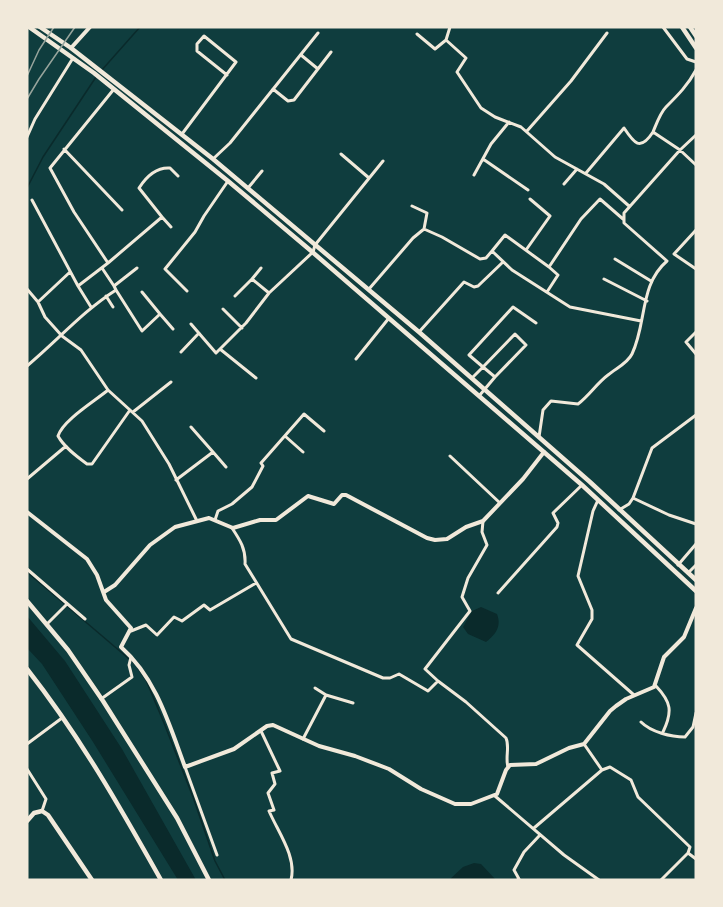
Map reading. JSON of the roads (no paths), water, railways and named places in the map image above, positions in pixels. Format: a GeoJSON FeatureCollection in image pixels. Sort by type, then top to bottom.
{"type":"FeatureCollection","features":[{"type":"Feature","properties":{"kind":"main road"},"geometry":{"type":"LineString","coordinates":[[29,27],[95,70]]}},
{"type":"Feature","properties":{"kind":"main road"},"geometry":{"type":"LineString","coordinates":[[39,27],[71,48],[106,79],[182,134],[248,188],[419,332],[539,437],[696,580]]}},
{"type":"Feature","properties":{"kind":"main road"},"geometry":{"type":"LineString","coordinates":[[682,27],[696,48]]}},
{"type":"Feature","properties":{"kind":"main road"},"geometry":{"type":"LineString","coordinates":[[690,27],[696,36]]}},
{"type":"Feature","properties":{"kind":"main road"},"geometry":{"type":"LineString","coordinates":[[106,79],[114,89],[313,252],[544,452],[696,591]]}},
{"type":"Feature","properties":{"kind":"main road"},"geometry":{"type":"LineString","coordinates":[[610,511],[617,508]]}},
{"type":"Feature","properties":{"kind":"main road"},"geometry":{"type":"LineString","coordinates":[[27,601],[68,650],[101,699],[177,818],[209,880]]}},
{"type":"Feature","properties":{"kind":"main road"},"geometry":{"type":"LineString","coordinates":[[27,669],[64,717],[100,773],[161,880]]}},
{"type":"Feature","properties":{"kind":"main road"},"geometry":{"type":"LineString","coordinates":[[27,821],[34,813],[42,811],[52,819],[92,880]]}},
{"type":"Feature","properties":{"kind":"street"},"geometry":{"type":"LineString","coordinates":[[71,48],[90,27]]}},
{"type":"Feature","properties":{"kind":"street"},"geometry":{"type":"LineString","coordinates":[[417,34],[435,48],[446,40],[450,27]]}},
{"type":"Feature","properties":{"kind":"street"},"geometry":{"type":"LineString","coordinates":[[663,27],[687,58],[696,62]]}},
{"type":"Feature","properties":{"kind":"street"},"geometry":{"type":"LineString","coordinates":[[213,159],[230,144],[318,33]]}},
{"type":"Feature","properties":{"kind":"street"},"geometry":{"type":"LineString","coordinates":[[527,132],[571,81],[607,33]]}},
{"type":"Feature","properties":{"kind":"street"},"geometry":{"type":"LineString","coordinates":[[182,134],[226,75],[236,61],[204,36],[197,44],[197,51],[226,75]]}},
{"type":"Feature","properties":{"kind":"street"},"geometry":{"type":"LineString","coordinates":[[446,40],[466,58],[457,72],[481,108],[527,132],[555,157],[604,184],[629,206]]}},
{"type":"Feature","properties":{"kind":"street"},"geometry":{"type":"LineString","coordinates":[[273,89],[291,102],[331,52]]}},
{"type":"Feature","properties":{"kind":"street"},"geometry":{"type":"LineString","coordinates":[[301,55],[318,69]]}},
{"type":"Feature","properties":{"kind":"street"},"geometry":{"type":"LineString","coordinates":[[27,137],[35,119],[74,57]]}},
{"type":"Feature","properties":{"kind":"street"},"geometry":{"type":"LineString","coordinates":[[586,173],[624,128],[635,143],[640,145],[645,142],[653,132],[664,108],[674,101],[696,70]]}},
{"type":"Feature","properties":{"kind":"street"},"geometry":{"type":"LineString","coordinates":[[108,263],[74,212],[50,168],[114,89]]}},
{"type":"Feature","properties":{"kind":"street"},"geometry":{"type":"LineString","coordinates":[[474,176],[491,144],[509,122]]}},
{"type":"Feature","properties":{"kind":"street"},"geometry":{"type":"LineString","coordinates":[[653,132],[680,150],[696,165]]}},
{"type":"Feature","properties":{"kind":"street"},"geometry":{"type":"LineString","coordinates":[[623,219],[629,206],[696,135]]}},
{"type":"Feature","properties":{"kind":"street"},"geometry":{"type":"LineString","coordinates":[[64,149],[122,210]]}},
{"type":"Feature","properties":{"kind":"street"},"geometry":{"type":"LineString","coordinates":[[341,154],[369,178]]}},
{"type":"Feature","properties":{"kind":"street"},"geometry":{"type":"LineString","coordinates":[[483,159],[528,190]]}},
{"type":"Feature","properties":{"kind":"street"},"geometry":{"type":"LineString","coordinates":[[191,324],[216,352],[220,349],[242,328],[269,293],[313,252],[315,245],[383,161]]}},
{"type":"Feature","properties":{"kind":"street"},"geometry":{"type":"LineString","coordinates":[[171,227],[139,188],[144,180],[160,168],[170,168],[178,176]]}},
{"type":"Feature","properties":{"kind":"street"},"geometry":{"type":"LineString","coordinates":[[564,184],[577,169]]}},
{"type":"Feature","properties":{"kind":"street"},"geometry":{"type":"LineString","coordinates":[[248,188],[262,171]]}},
{"type":"Feature","properties":{"kind":"street"},"geometry":{"type":"LineString","coordinates":[[187,291],[165,269],[195,232],[228,181]]}},
{"type":"Feature","properties":{"kind":"street"},"geometry":{"type":"LineString","coordinates":[[526,250],[550,216],[530,198]]}},
{"type":"Feature","properties":{"kind":"street"},"geometry":{"type":"LineString","coordinates":[[549,267],[581,219],[600,199],[667,261]]}},
{"type":"Feature","properties":{"kind":"street"},"geometry":{"type":"LineString","coordinates":[[32,200],[70,272],[92,307]]}},
{"type":"Feature","properties":{"kind":"street"},"geometry":{"type":"LineString","coordinates":[[368,291],[413,238],[424,229],[427,213],[412,206]]}},
{"type":"Feature","properties":{"kind":"street"},"geometry":{"type":"LineString","coordinates":[[78,286],[162,217]]}},
{"type":"Feature","properties":{"kind":"street"},"geometry":{"type":"LineString","coordinates":[[424,229],[480,259],[486,258],[505,235],[558,275],[547,292]]}},
{"type":"Feature","properties":{"kind":"street"},"geometry":{"type":"LineString","coordinates":[[539,437],[543,410],[551,401],[578,404],[609,373],[628,360],[633,352],[651,281],[696,230]]}},
{"type":"Feature","properties":{"kind":"street"},"geometry":{"type":"LineString","coordinates":[[492,251],[503,262],[570,307],[641,321]]}},
{"type":"Feature","properties":{"kind":"street"},"geometry":{"type":"LineString","coordinates":[[674,254],[696,270]]}},
{"type":"Feature","properties":{"kind":"street"},"geometry":{"type":"LineString","coordinates":[[615,259],[651,281]]}},
{"type":"Feature","properties":{"kind":"street"},"geometry":{"type":"LineString","coordinates":[[419,332],[465,281],[474,287],[478,286],[503,262]]}},
{"type":"Feature","properties":{"kind":"street"},"geometry":{"type":"LineString","coordinates":[[102,268],[142,331],[160,314]]}},
{"type":"Feature","properties":{"kind":"street"},"geometry":{"type":"LineString","coordinates":[[27,366],[137,268]]}},
{"type":"Feature","properties":{"kind":"street"},"geometry":{"type":"LineString","coordinates":[[235,296],[261,268]]}},
{"type":"Feature","properties":{"kind":"street"},"geometry":{"type":"LineString","coordinates":[[38,302],[70,272]]}},
{"type":"Feature","properties":{"kind":"street"},"geometry":{"type":"LineString","coordinates":[[252,279],[269,293]]}},
{"type":"Feature","properties":{"kind":"street"},"geometry":{"type":"LineString","coordinates":[[604,279],[647,301]]}},
{"type":"Feature","properties":{"kind":"street"},"geometry":{"type":"LineString","coordinates":[[27,289],[38,302],[45,317],[62,336],[81,350],[108,390],[132,411],[155,442],[197,521]]}},
{"type":"Feature","properties":{"kind":"street"},"geometry":{"type":"LineString","coordinates":[[142,292],[173,329]]}},
{"type":"Feature","properties":{"kind":"street"},"geometry":{"type":"LineString","coordinates":[[106,296],[113,307]]}},
{"type":"Feature","properties":{"kind":"street"},"geometry":{"type":"LineString","coordinates":[[495,377],[469,356],[513,307],[536,322]]}},
{"type":"Feature","properties":{"kind":"street"},"geometry":{"type":"LineString","coordinates":[[224,309],[242,328]]}},
{"type":"Feature","properties":{"kind":"street"},"geometry":{"type":"LineString","coordinates":[[356,359],[389,318]]}},
{"type":"Feature","properties":{"kind":"street"},"geometry":{"type":"LineString","coordinates":[[696,332],[686,342],[696,354]]}},
{"type":"Feature","properties":{"kind":"street"},"geometry":{"type":"LineString","coordinates":[[181,351],[199,333]]}},
{"type":"Feature","properties":{"kind":"street"},"geometry":{"type":"LineString","coordinates":[[471,379],[515,334],[526,345],[479,396]]}},
{"type":"Feature","properties":{"kind":"street"},"geometry":{"type":"LineString","coordinates":[[220,349],[256,378]]}},
{"type":"Feature","properties":{"kind":"street"},"geometry":{"type":"LineString","coordinates":[[108,390],[59,430],[58,436],[66,446],[87,464],[92,464],[132,411],[171,382]]}},
{"type":"Feature","properties":{"kind":"street"},"geometry":{"type":"LineString","coordinates":[[214,520],[218,511],[232,504],[252,487],[263,466],[261,462],[304,414],[324,431]]}},
{"type":"Feature","properties":{"kind":"street"},"geometry":{"type":"LineString","coordinates":[[617,508],[629,504],[633,498],[652,448],[696,415]]}},
{"type":"Feature","properties":{"kind":"street"},"geometry":{"type":"LineString","coordinates":[[191,427],[226,467]]}},
{"type":"Feature","properties":{"kind":"street"},"geometry":{"type":"LineString","coordinates":[[285,436],[303,452]]}},
{"type":"Feature","properties":{"kind":"street"},"geometry":{"type":"LineString","coordinates":[[27,479],[66,446]]}},
{"type":"Feature","properties":{"kind":"street"},"geometry":{"type":"LineString","coordinates":[[232,528],[260,520],[276,520],[308,495],[334,504],[344,494],[431,540],[447,539],[466,527],[483,521],[544,452]]}},
{"type":"Feature","properties":{"kind":"street"},"geometry":{"type":"LineString","coordinates":[[177,480],[213,453]]}},
{"type":"Feature","properties":{"kind":"street"},"geometry":{"type":"LineString","coordinates":[[450,456],[500,503]]}},
{"type":"Feature","properties":{"kind":"street"},"geometry":{"type":"LineString","coordinates":[[498,593],[557,526],[558,523],[553,513],[582,485]]}},
{"type":"Feature","properties":{"kind":"street"},"geometry":{"type":"LineString","coordinates":[[633,498],[669,515],[696,524]]}},
{"type":"Feature","properties":{"kind":"street"},"geometry":{"type":"LineString","coordinates":[[598,500],[592,511],[578,576],[592,610],[592,619],[577,645],[634,695]]}},
{"type":"Feature","properties":{"kind":"street"},"geometry":{"type":"LineString","coordinates":[[27,512],[87,559],[93,566],[106,600],[131,628],[131,631]]}},
{"type":"Feature","properties":{"kind":"street"},"geometry":{"type":"LineString","coordinates":[[104,592],[115,585],[150,545],[175,527],[209,518],[232,528],[246,555],[245,564],[295,643],[383,678],[399,674],[428,691],[438,681]]}},
{"type":"Feature","properties":{"kind":"street"},"geometry":{"type":"LineString","coordinates":[[185,767],[234,749],[261,730],[273,725],[319,746],[389,769],[421,789],[455,804],[471,804],[495,796],[508,768],[506,738],[425,669],[470,611],[462,597],[468,578],[487,545],[482,532],[483,521]]}},
{"type":"Feature","properties":{"kind":"street"},"geometry":{"type":"LineString","coordinates":[[678,565],[696,544]]}},
{"type":"Feature","properties":{"kind":"street"},"geometry":{"type":"LineString","coordinates":[[688,573],[696,565]]}},
{"type":"Feature","properties":{"kind":"street"},"geometry":{"type":"LineString","coordinates":[[27,569],[85,618]]}},
{"type":"Feature","properties":{"kind":"street"},"geometry":{"type":"LineString","coordinates":[[217,855],[155,691],[144,672],[121,647],[131,631],[147,625],[157,635],[174,617],[182,621],[204,605],[210,610],[256,583]]}},
{"type":"Feature","properties":{"kind":"street"},"geometry":{"type":"LineString","coordinates":[[47,624],[67,603]]}},
{"type":"Feature","properties":{"kind":"street"},"geometry":{"type":"LineString","coordinates":[[663,732],[669,716],[669,703],[656,686],[660,665],[664,657],[684,637],[696,608]]}},
{"type":"Feature","properties":{"kind":"street"},"geometry":{"type":"LineString","coordinates":[[101,699],[131,679],[131,657]]}},
{"type":"Feature","properties":{"kind":"street"},"geometry":{"type":"LineString","coordinates":[[508,768],[514,765],[536,764],[569,748],[584,744],[610,711],[634,695],[656,686]]}},
{"type":"Feature","properties":{"kind":"street"},"geometry":{"type":"LineString","coordinates":[[315,688],[326,695],[353,703]]}},
{"type":"Feature","properties":{"kind":"street"},"geometry":{"type":"LineString","coordinates":[[303,739],[326,695]]}},
{"type":"Feature","properties":{"kind":"street"},"geometry":{"type":"LineString","coordinates":[[641,722],[654,731],[678,737],[685,736],[693,727],[696,713]]}},
{"type":"Feature","properties":{"kind":"street"},"geometry":{"type":"LineString","coordinates":[[27,744],[64,717]]}},
{"type":"Feature","properties":{"kind":"street"},"geometry":{"type":"LineString","coordinates":[[261,730],[280,771],[272,773],[275,784],[268,793],[274,810],[269,811],[290,855],[293,873],[291,880]]}},
{"type":"Feature","properties":{"kind":"street"},"geometry":{"type":"LineString","coordinates":[[584,744],[602,770]]}},
{"type":"Feature","properties":{"kind":"street"},"geometry":{"type":"LineString","coordinates":[[534,829],[602,770],[610,767],[631,780],[638,797],[690,847],[688,853],[661,880]]}},
{"type":"Feature","properties":{"kind":"street"},"geometry":{"type":"LineString","coordinates":[[27,769],[46,799],[42,811]]}},
{"type":"Feature","properties":{"kind":"street"},"geometry":{"type":"LineString","coordinates":[[27,780],[32,777]]}},
{"type":"Feature","properties":{"kind":"street"},"geometry":{"type":"LineString","coordinates":[[495,796],[564,855],[598,880]]}},
{"type":"Feature","properties":{"kind":"street"},"geometry":{"type":"LineString","coordinates":[[517,880],[519,879],[514,870],[517,862],[540,835]]}},
{"type":"Feature","properties":{"kind":"street"},"geometry":{"type":"LineString","coordinates":[[688,853],[696,859]]}},
{"type":"Feature","properties":{"kind":"water"},"geometry":{"type":"Polygon","coordinates":[[[481,607],[497,614],[499,623],[497,630],[486,642],[468,634],[463,627],[472,611],[481,607]]]}},
{"type":"Feature","properties":{"kind":"water"},"geometry":{"type":"Polygon","coordinates":[[[27,616],[65,661],[122,749],[196,880],[178,880],[93,742],[42,664],[27,648],[27,616]]]}},
{"type":"Feature","properties":{"kind":"water"},"geometry":{"type":"Polygon","coordinates":[[[474,863],[481,864],[496,880],[449,880],[463,867],[474,863]]]}},
{"type":"Feature","properties":{"kind":"waterway"},"geometry":{"type":"LineString","coordinates":[[101,71],[140,27]]}},
{"type":"Feature","properties":{"kind":"waterway"},"geometry":{"type":"LineString","coordinates":[[27,188],[43,157],[96,77]]}},
{"type":"Feature","properties":{"kind":"waterway"},"geometry":{"type":"LineString","coordinates":[[27,572],[135,664]]}},
{"type":"Feature","properties":{"kind":"waterway"},"geometry":{"type":"LineString","coordinates":[[138,668],[146,680],[164,723],[215,861],[225,880]]}},
{"type":"Feature","properties":{"kind":"railway"},"geometry":{"type":"LineString","coordinates":[[27,76],[39,50],[54,27]]}},
{"type":"Feature","properties":{"kind":"railway"},"geometry":{"type":"LineString","coordinates":[[27,99],[75,27]]}}]}
